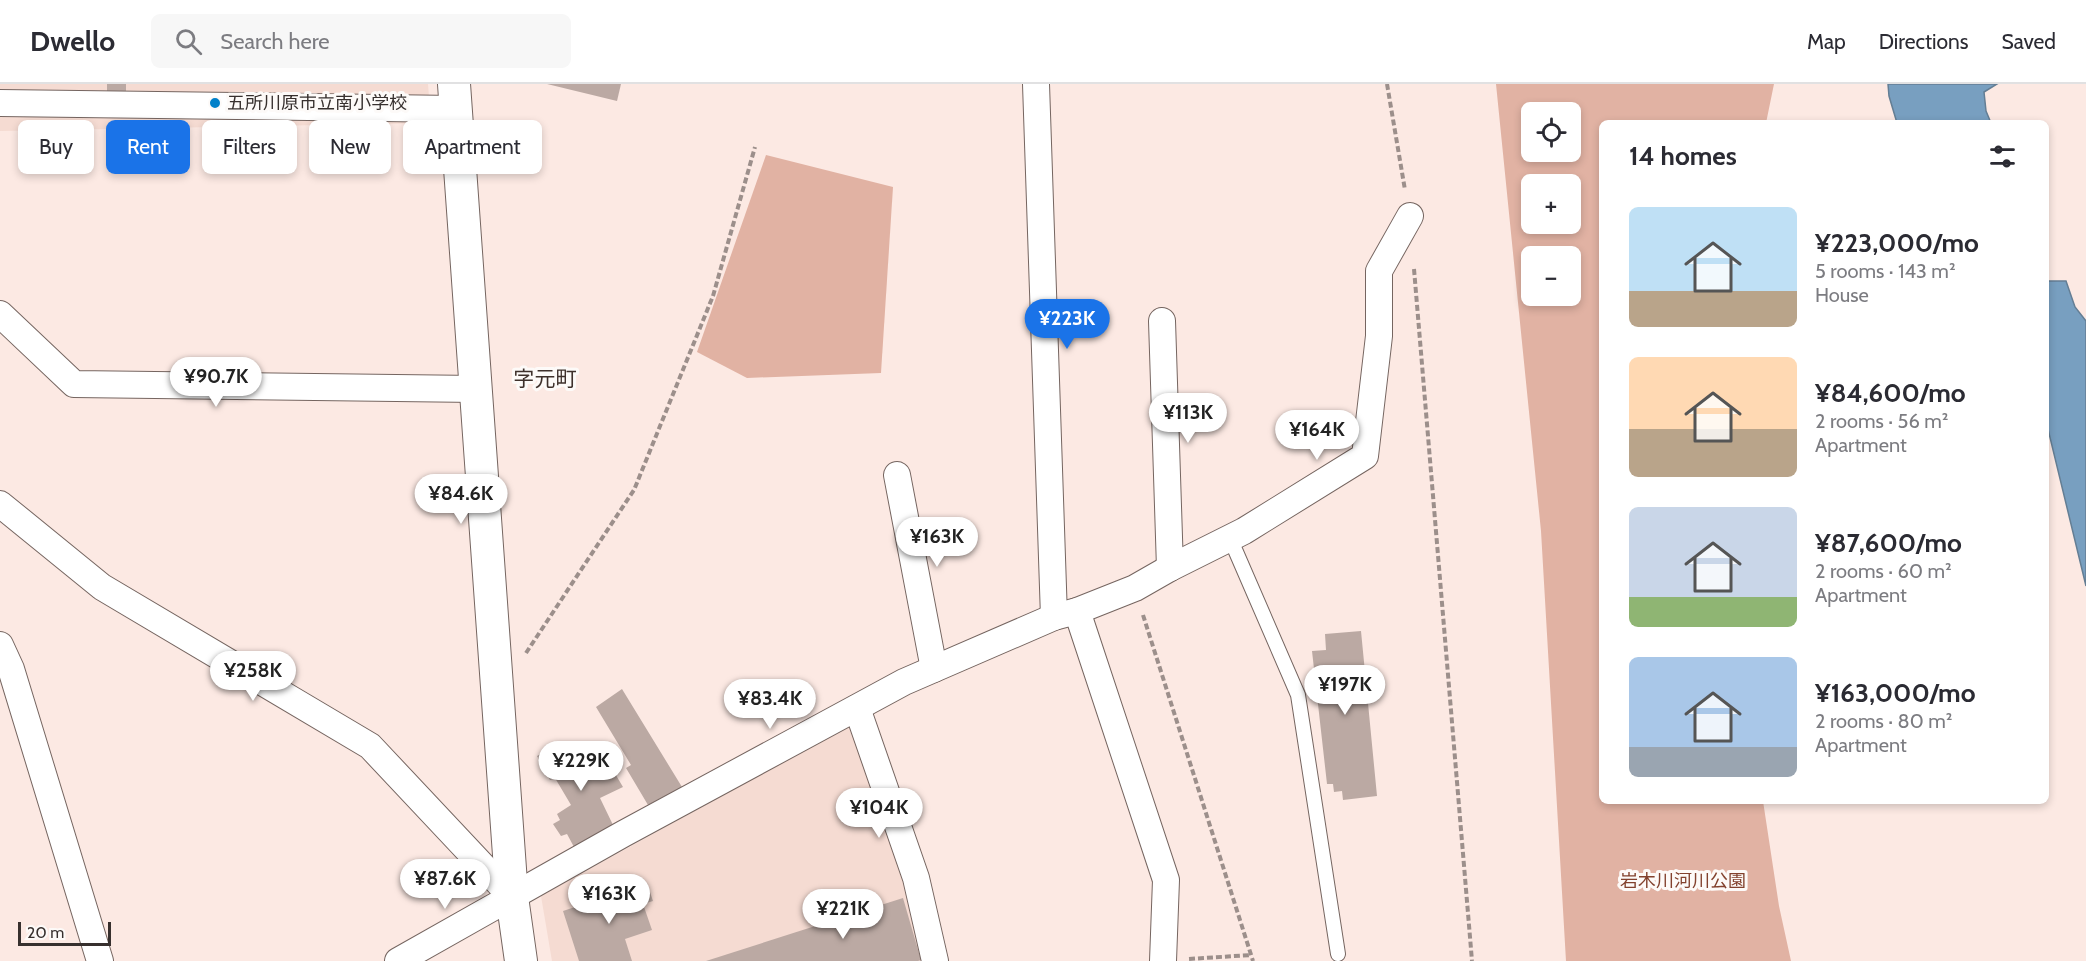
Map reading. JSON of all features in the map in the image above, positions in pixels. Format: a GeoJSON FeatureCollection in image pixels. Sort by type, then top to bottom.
{"type":"FeatureCollection","features":[{"type":"Feature","properties":{"kind":"street"},"geometry":{"type":"LineString","coordinates":[[1036,84],[1065,614],[1166,880],[1163,961]]}},
{"type":"Feature","properties":{"kind":"street"},"geometry":{"type":"LineString","coordinates":[[0,103],[455,96],[512,897],[521,961]]}},
{"type":"Feature","properties":{"kind":"street"},"geometry":{"type":"LineString","coordinates":[[398,961],[623,834],[904,682],[1065,614],[1135,588],[1244,531],[1365,456],[1379,336],[1379,271],[1410,216]]}},
{"type":"Feature","properties":{"kind":"street"},"geometry":{"type":"LineString","coordinates":[[0,314],[74,384],[477,389]]}},
{"type":"Feature","properties":{"kind":"street"},"geometry":{"type":"LineString","coordinates":[[1162,321],[1170,568]]}},
{"type":"Feature","properties":{"kind":"street"},"geometry":{"type":"LineString","coordinates":[[897,476],[934,669]]}},
{"type":"Feature","properties":{"kind":"street"},"geometry":{"type":"LineString","coordinates":[[0,504],[102,587],[370,746],[512,897]]}},
{"type":"Feature","properties":{"kind":"street"},"geometry":{"type":"LineString","coordinates":[[0,645],[11,669],[99,961]]}},
{"type":"Feature","properties":{"kind":"street"},"geometry":{"type":"LineString","coordinates":[[857,708],[916,878],[935,961]]}},
{"type":"Feature","properties":{"kind":"lane"},"geometry":{"type":"LineString","coordinates":[[1230,538],[1299,695],[1338,954]]}},
{"type":"Feature","properties":{"kind":"path"},"geometry":{"type":"LineString","coordinates":[[1386,84],[1410,216]]}},
{"type":"Feature","properties":{"kind":"path"},"geometry":{"type":"LineString","coordinates":[[522,659],[634,490],[713,296],[755,147]]}},
{"type":"Feature","properties":{"kind":"path"},"geometry":{"type":"LineString","coordinates":[[1414,264],[1472,961]]}},
{"type":"Feature","properties":{"kind":"path"},"geometry":{"type":"LineString","coordinates":[[1135,588],[1253,961]]}},
{"type":"Feature","properties":{"kind":"path"},"geometry":{"type":"LineString","coordinates":[[1163,961],[1251,955]]}},
{"type":"Feature","properties":{"kind":"shaded area","name":"五所川原市立南小学校"},"geometry":{"type":"Polygon","coordinates":[[[0,84],[428,84],[431,120],[403,120],[403,124],[391,124],[391,120],[309,120],[309,125],[297,125],[297,120],[202,120],[202,127],[190,127],[190,120],[106,120],[106,129],[94,129],[94,120],[18,120],[18,131],[0,131],[0,84]]]}},
{"type":"Feature","properties":{"kind":"shaded area"},"geometry":{"type":"Polygon","coordinates":[[[857,721],[906,872],[923,961],[552,961],[541,896],[857,721]]]}},
{"type":"Feature","properties":{"kind":"green space","name":"岩木川河川公園"},"geometry":{"type":"Polygon","coordinates":[[[1496,84],[1774,84],[1767,120],[1599,120],[1599,804],[1763,804],[1779,906],[1791,961],[1566,961],[1541,531],[1496,84]]]}},
{"type":"Feature","properties":{"kind":"green space"},"geometry":{"type":"Polygon","coordinates":[[[766,155],[893,187],[881,373],[747,378],[697,352],[766,155]]]}},
{"type":"Feature","properties":{"kind":"water"},"geometry":{"type":"Polygon","coordinates":[[[1888,84],[1997,84],[1984,92],[1986,111],[1990,120],[1896,120],[1888,84]]]}},
{"type":"Feature","properties":{"kind":"water"},"geometry":{"type":"Polygon","coordinates":[[[2049,281],[2066,281],[2075,307],[2086,321],[2086,586],[2049,433],[2049,281]]]}},
{"type":"Feature","properties":{"kind":"building","name":"五所川原市立南小学校"},"geometry":{"type":"Polygon","coordinates":[[[107,84],[126,84],[126,99],[107,98],[107,84]]]}},
{"type":"Feature","properties":{"kind":"building"},"geometry":{"type":"Polygon","coordinates":[[[547,84],[621,84],[617,101],[547,84]]]}},
{"type":"Feature","properties":{"kind":"building"},"geometry":{"type":"Polygon","coordinates":[[[1361,631],[1377,796],[1343,800],[1342,791],[1334,792],[1333,784],[1327,784],[1312,651],[1326,650],[1325,634],[1361,631]]]}},
{"type":"Feature","properties":{"kind":"building"},"geometry":{"type":"Polygon","coordinates":[[[622,689],[682,787],[648,805],[626,768],[631,765],[596,707],[622,689]]]}},
{"type":"Feature","properties":{"kind":"building"},"geometry":{"type":"Polygon","coordinates":[[[562,743],[574,765],[601,750],[623,787],[600,798],[613,825],[574,847],[567,834],[561,836],[553,824],[560,820],[557,814],[571,805],[555,778],[550,780],[537,756],[562,743]]]}},
{"type":"Feature","properties":{"kind":"building"},"geometry":{"type":"Polygon","coordinates":[[[647,883],[653,901],[643,904],[652,930],[625,939],[632,961],[579,961],[563,911],[647,883]]]}},
{"type":"Feature","properties":{"kind":"building"},"geometry":{"type":"Polygon","coordinates":[[[903,898],[921,960],[918,961],[706,961],[903,898]]]}},
{"type":"Feature","properties":{"kind":"place","name":"五所川原市立南小学校"},"geometry":{"type":"Point","coordinates":[215,103]}},
{"type":"Feature","properties":{"kind":"district","name":"字元町"},"geometry":{"type":"Point","coordinates":[545,379]}}]}
